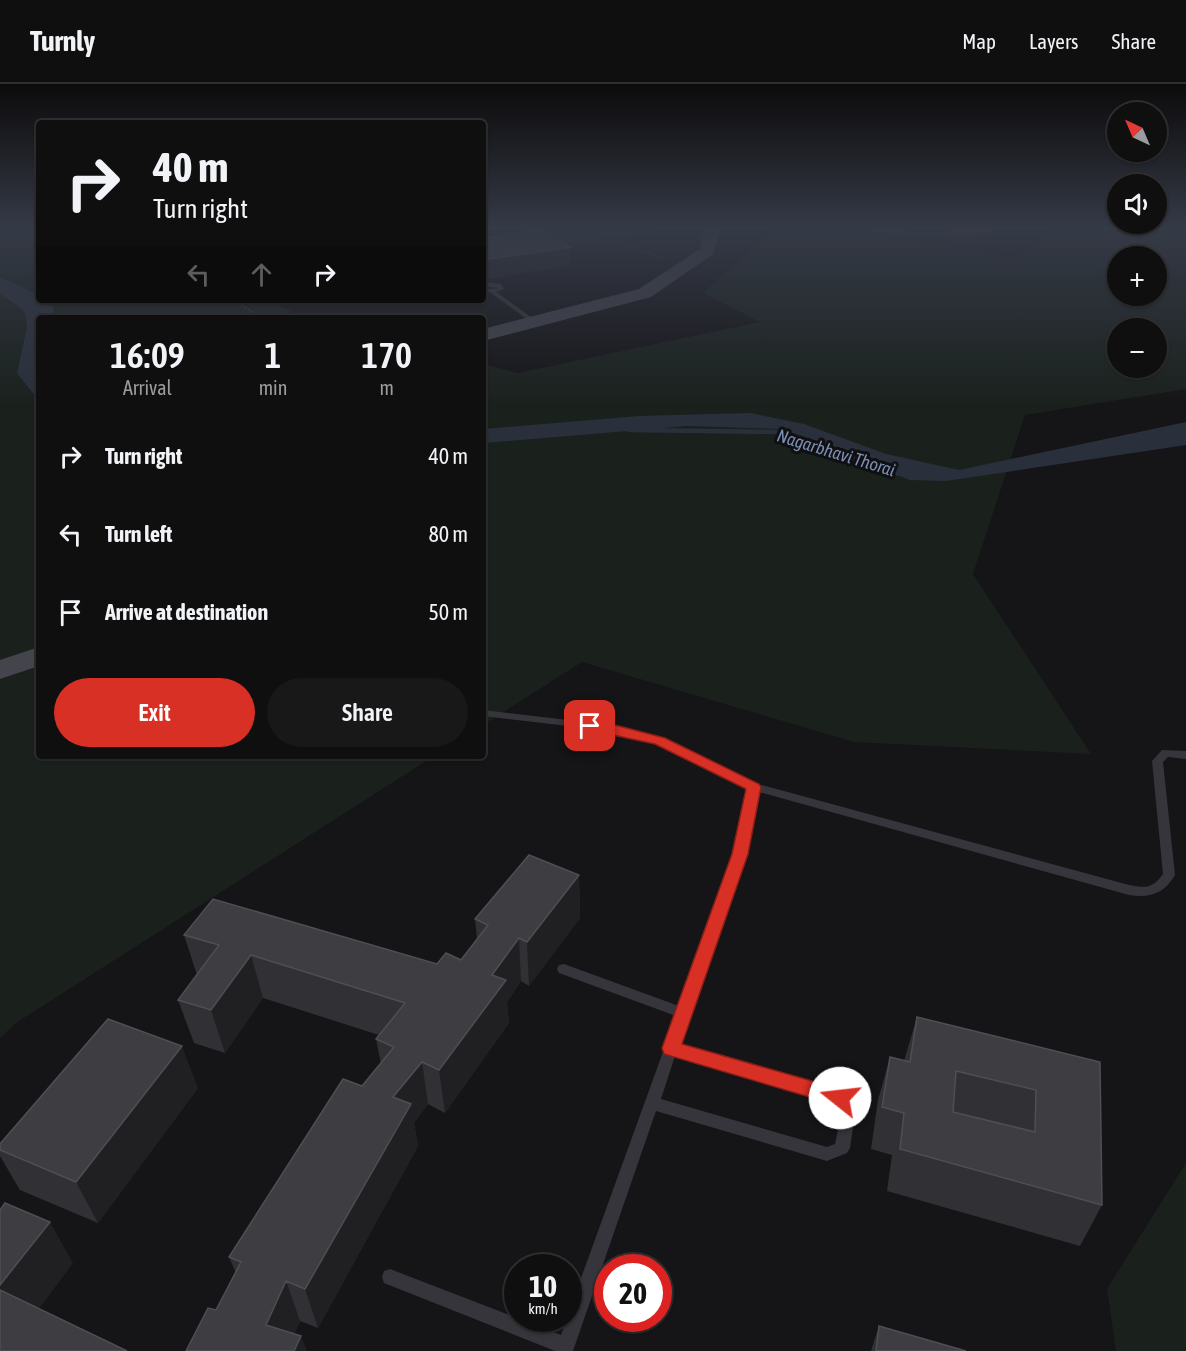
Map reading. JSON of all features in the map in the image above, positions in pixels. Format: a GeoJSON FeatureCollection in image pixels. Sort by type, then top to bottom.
{"type":"FeatureCollection","features":[{"type":"Feature","properties":{"kind":"main road"},"geometry":{"type":"LineString","coordinates":[[486,333],[645,293],[655,286]]}},
{"type":"Feature","properties":{"kind":"main road"},"geometry":{"type":"LineString","coordinates":[[0,670],[36,657]]}},
{"type":"Feature","properties":{"kind":"lane"},"geometry":{"type":"LineString","coordinates":[[486,292],[501,289],[500,286]]}},
{"type":"Feature","properties":{"kind":"lane"},"geometry":{"type":"LineString","coordinates":[[493,292],[532,321]]}},
{"type":"Feature","properties":{"kind":"lane"},"geometry":{"type":"LineString","coordinates":[[486,713],[611,728],[660,741],[754,787],[1129,890],[1151,893],[1162,886],[1169,875],[1157,761],[1166,753],[1186,755]]}},
{"type":"Feature","properties":{"kind":"lane"},"geometry":{"type":"LineString","coordinates":[[390,1277],[565,1348],[740,854],[754,787]]}},
{"type":"Feature","properties":{"kind":"lane"},"geometry":{"type":"LineString","coordinates":[[564,969],[684,1013]]}},
{"type":"Feature","properties":{"kind":"lane"},"geometry":{"type":"LineString","coordinates":[[652,1103],[827,1154],[842,1148],[848,1114],[840,1098],[671,1048]]}},
{"type":"Feature","properties":{"kind":"path"},"geometry":{"type":"LineString","coordinates":[[238,303],[258,315]]}},
{"type":"Feature","properties":{"kind":"shaded area"},"geometry":{"type":"Polygon","coordinates":[[[0,286],[36,286],[36,303],[274,303],[298,315],[36,315],[36,759],[429,759],[16,1023],[0,1038],[0,286]]]}},
{"type":"Feature","properties":{"kind":"shaded area"},"geometry":{"type":"Polygon","coordinates":[[[0,286],[20,286],[36,294],[36,303],[52,303],[54,315],[36,315],[36,397],[17,373],[30,314],[0,294],[0,286]]]}},
{"type":"Feature","properties":{"kind":"shaded area"},"geometry":{"type":"Polygon","coordinates":[[[711,286],[1107,286],[1107,306],[1167,306],[1167,286],[1186,286],[1186,389],[1025,415],[973,574],[1091,754],[854,742],[582,662],[486,723],[486,365],[518,373],[760,322],[703,293],[711,286]]]}},
{"type":"Feature","properties":{"kind":"shaded area","name":"Nagarbhavi Thorai"},"geometry":{"type":"Polygon","coordinates":[[[750,413],[804,424],[886,454],[959,470],[1186,422],[1186,445],[946,481],[910,480],[782,429],[687,426],[486,443],[486,429],[639,416],[750,413]]]}},
{"type":"Feature","properties":{"kind":"shaded area"},"geometry":{"type":"Polygon","coordinates":[[[1186,1163],[1186,1351],[1116,1351],[1107,1289],[1186,1163]]]}},
{"type":"Feature","properties":{"kind":"building"},"geometry":{"type":"Polygon","coordinates":[[[529,855],[579,875],[527,942],[519,938],[492,975],[506,980],[439,1070],[422,1062],[393,1097],[411,1104],[305,1289],[286,1281],[266,1325],[301,1336],[294,1351],[186,1351],[208,1308],[216,1310],[241,1262],[229,1257],[343,1079],[362,1086],[394,1047],[376,1039],[405,1003],[251,955],[211,1010],[178,1000],[219,945],[184,935],[213,899],[437,964],[446,953],[461,960],[488,925],[475,919],[529,855]]]}},
{"type":"Feature","properties":{"kind":"building"},"geometry":{"type":"Polygon","coordinates":[[[917,1017],[1100,1062],[1102,1205],[900,1149],[904,1113],[882,1107],[890,1057],[910,1062],[917,1017]],[[956,1071],[953,1112],[1035,1132],[1036,1090],[956,1071]]]}},
{"type":"Feature","properties":{"kind":"building"},"geometry":{"type":"Polygon","coordinates":[[[108,1019],[182,1046],[76,1182],[0,1150],[0,1144],[108,1019]]]}},
{"type":"Feature","properties":{"kind":"building"},"geometry":{"type":"Polygon","coordinates":[[[5,1203],[50,1222],[0,1285],[0,1210],[5,1203]]]}},
{"type":"Feature","properties":{"kind":"building"},"geometry":{"type":"Polygon","coordinates":[[[0,1290],[127,1351],[0,1351],[0,1290]]]}},
{"type":"Feature","properties":{"kind":"building"},"geometry":{"type":"Polygon","coordinates":[[[879,1326],[966,1351],[876,1351],[879,1326]]]}},
{"type":"Feature","properties":{"kind":"waterway","name":"Nagarbhavi Thorai"},"geometry":{"type":"LineString","coordinates":[[22,304],[27,313],[30,330]]}},
{"type":"Feature","properties":{"kind":"waterway","name":"Nagarbhavi Thorai"},"geometry":{"type":"LineString","coordinates":[[629,430],[780,432],[891,473],[902,474]]}},
{"type":"Feature","properties":{"kind":"route"},"geometry":{"type":"LineString","coordinates":[[590,726],[611,728],[660,741],[754,787],[740,854],[671,1048],[840,1098]]}}]}
